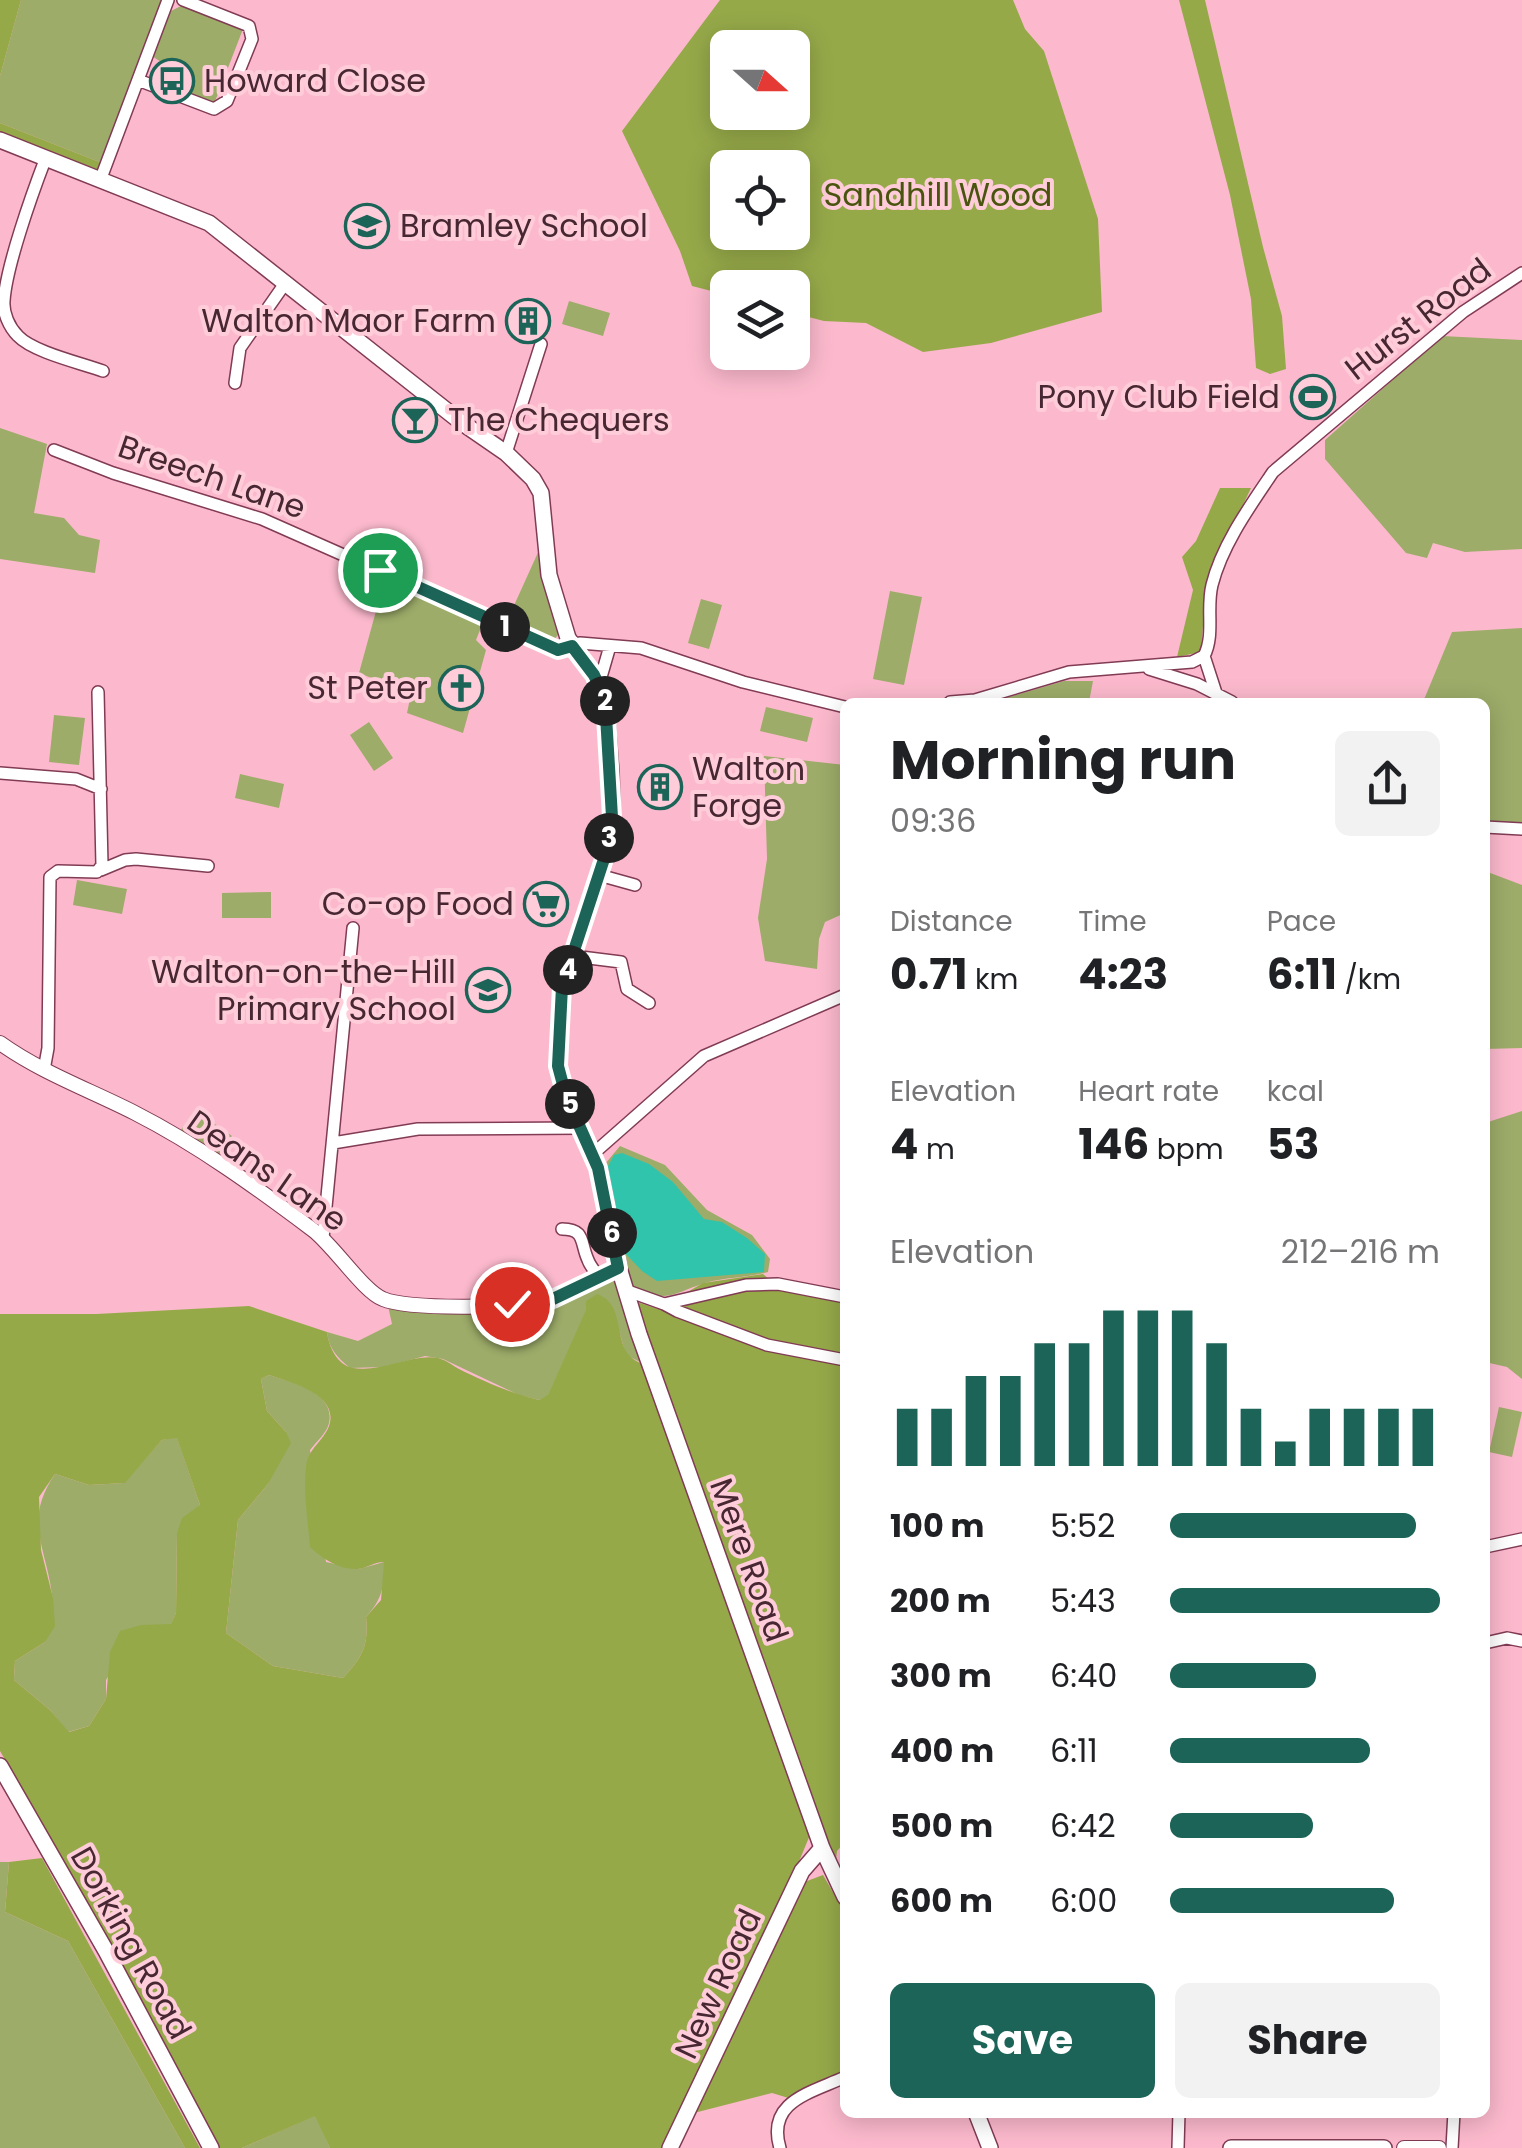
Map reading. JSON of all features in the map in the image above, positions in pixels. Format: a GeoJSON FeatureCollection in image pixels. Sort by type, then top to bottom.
{"type":"FeatureCollection","features":[{"type":"Feature","properties":{"kind":"main road"},"geometry":{"type":"LineString","coordinates":[[0,140],[210,223],[461,422],[506,453],[541,492],[550,575],[572,646],[599,684]]}},
{"type":"Feature","properties":{"kind":"main road","name":"Mere Road"},"geometry":{"type":"LineString","coordinates":[[599,684],[605,699],[612,802],[610,836],[562,987],[556,1048],[560,1080],[594,1152],[625,1290],[822,1848],[840,1886]]}},
{"type":"Feature","properties":{"kind":"main road","name":"Dorking Road"},"geometry":{"type":"LineString","coordinates":[[0,1766],[106,1951],[211,2148]]}},
{"type":"Feature","properties":{"kind":"main road","name":"New Road"},"geometry":{"type":"LineString","coordinates":[[670,2148],[802,1872],[822,1848]]}},
{"type":"Feature","properties":{"kind":"main road"},"geometry":{"type":"LineString","coordinates":[[978,2118],[990,2148]]}},
{"type":"Feature","properties":{"kind":"main road"},"geometry":{"type":"LineString","coordinates":[[1230,2148],[1384,2148]]}},
{"type":"Feature","properties":{"kind":"street"},"geometry":{"type":"LineString","coordinates":[[101,178],[168,0]]}},
{"type":"Feature","properties":{"kind":"street"},"geometry":{"type":"LineString","coordinates":[[138,80],[214,109],[228,102],[252,32],[248,26],[182,0]]}},
{"type":"Feature","properties":{"kind":"street"},"geometry":{"type":"LineString","coordinates":[[45,160],[7,282],[4,304],[8,322],[19,338],[103,370]]}},
{"type":"Feature","properties":{"kind":"street","name":"Hurst Road"},"geometry":{"type":"LineString","coordinates":[[1198,659],[1210,645],[1212,584],[1244,518],[1273,472],[1463,312],[1522,273]]}},
{"type":"Feature","properties":{"kind":"street"},"geometry":{"type":"LineString","coordinates":[[235,383],[240,348],[286,282]]}},
{"type":"Feature","properties":{"kind":"street"},"geometry":{"type":"LineString","coordinates":[[506,453],[541,344]]}},
{"type":"Feature","properties":{"kind":"street","name":"Breech Lane"},"geometry":{"type":"LineString","coordinates":[[54,450],[113,473],[254,516],[558,650],[580,644],[642,648],[743,682],[840,706]]}},
{"type":"Feature","properties":{"kind":"street"},"geometry":{"type":"LineString","coordinates":[[599,684],[610,646]]}},
{"type":"Feature","properties":{"kind":"street"},"geometry":{"type":"LineString","coordinates":[[982,698],[1069,672],[1198,659]]}},
{"type":"Feature","properties":{"kind":"street"},"geometry":{"type":"LineString","coordinates":[[1197,684],[1198,659]]}},
{"type":"Feature","properties":{"kind":"street"},"geometry":{"type":"LineString","coordinates":[[1198,659],[1216,693]]}},
{"type":"Feature","properties":{"kind":"street"},"geometry":{"type":"LineString","coordinates":[[1140,667],[1197,684],[1225,698]]}},
{"type":"Feature","properties":{"kind":"street"},"geometry":{"type":"LineString","coordinates":[[98,692],[101,870]]}},
{"type":"Feature","properties":{"kind":"street"},"geometry":{"type":"LineString","coordinates":[[0,773],[76,779],[101,788]]}},
{"type":"Feature","properties":{"kind":"street"},"geometry":{"type":"LineString","coordinates":[[1490,827],[1522,828]]}},
{"type":"Feature","properties":{"kind":"street"},"geometry":{"type":"LineString","coordinates":[[44,1070],[48,1048],[50,877],[58,871],[97,872],[136,859],[208,866]]}},
{"type":"Feature","properties":{"kind":"street"},"geometry":{"type":"LineString","coordinates":[[599,875],[635,886]]}},
{"type":"Feature","properties":{"kind":"street"},"geometry":{"type":"LineString","coordinates":[[323,1238],[353,928]]}},
{"type":"Feature","properties":{"kind":"street"},"geometry":{"type":"LineString","coordinates":[[573,956],[621,962],[626,989],[649,1004]]}},
{"type":"Feature","properties":{"kind":"street"},"geometry":{"type":"LineString","coordinates":[[594,1152],[704,1056],[840,998]]}},
{"type":"Feature","properties":{"kind":"street","name":"Deans Lane"},"geometry":{"type":"LineString","coordinates":[[0,1043],[44,1070],[136,1113],[211,1158],[323,1238],[370,1290],[391,1301],[532,1304],[573,1291],[618,1268]]}},
{"type":"Feature","properties":{"kind":"street"},"geometry":{"type":"LineString","coordinates":[[333,1143],[418,1128],[582,1128]]}},
{"type":"Feature","properties":{"kind":"street"},"geometry":{"type":"LineString","coordinates":[[562,1229],[576,1230],[582,1237],[588,1263],[598,1276]]}},
{"type":"Feature","properties":{"kind":"street"},"geometry":{"type":"LineString","coordinates":[[664,1304],[746,1285],[778,1284],[840,1296]]}},
{"type":"Feature","properties":{"kind":"street"},"geometry":{"type":"LineString","coordinates":[[625,1290],[767,1345],[840,1359]]}},
{"type":"Feature","properties":{"kind":"street"},"geometry":{"type":"LineString","coordinates":[[1490,1546],[1522,1539]]}},
{"type":"Feature","properties":{"kind":"street"},"geometry":{"type":"LineString","coordinates":[[1490,1643],[1507,1638],[1522,1641]]}},
{"type":"Feature","properties":{"kind":"street"},"geometry":{"type":"LineString","coordinates":[[780,2148],[776,2127],[785,2106],[840,2078]]}},
{"type":"Feature","properties":{"kind":"street"},"geometry":{"type":"LineString","coordinates":[[1178,2118],[1178,2148]]}},
{"type":"Feature","properties":{"kind":"street"},"geometry":{"type":"LineString","coordinates":[[1452,2148],[1454,2118]]}},
{"type":"Feature","properties":{"kind":"street"},"geometry":{"type":"LineString","coordinates":[[1404,2148],[1439,2148]]}},
{"type":"Feature","properties":{"kind":"shaded area"},"geometry":{"type":"Polygon","coordinates":[[[21,0],[165,0],[102,163],[0,123],[0,76],[21,0]]]}},
{"type":"Feature","properties":{"kind":"shaded area"},"geometry":{"type":"Polygon","coordinates":[[[183,5],[243,29],[214,104],[161,85],[167,72],[164,64],[152,56],[171,11],[183,5]]]}},
{"type":"Feature","properties":{"kind":"shaded area"},"geometry":{"type":"Polygon","coordinates":[[[569,301],[610,313],[603,336],[562,324],[569,301]]]}},
{"type":"Feature","properties":{"kind":"shaded area"},"geometry":{"type":"Polygon","coordinates":[[[1442,336],[1522,340],[1522,549],[1465,552],[1433,543],[1427,558],[1406,553],[1325,459],[1325,440],[1442,336]]]}},
{"type":"Feature","properties":{"kind":"shaded area"},"geometry":{"type":"Polygon","coordinates":[[[0,428],[47,444],[34,513],[64,518],[79,535],[100,540],[95,573],[0,559],[0,428]]]}},
{"type":"Feature","properties":{"kind":"shaded area"},"geometry":{"type":"Polygon","coordinates":[[[540,548],[546,593],[558,635],[553,641],[507,621],[540,548]]]}},
{"type":"Feature","properties":{"kind":"shaded area"},"geometry":{"type":"Polygon","coordinates":[[[389,578],[484,620],[476,640],[486,650],[463,733],[407,713],[411,694],[359,673],[389,578]]]}},
{"type":"Feature","properties":{"kind":"shaded area"},"geometry":{"type":"Polygon","coordinates":[[[890,591],[922,597],[904,685],[873,679],[890,591]]]}},
{"type":"Feature","properties":{"kind":"shaded area"},"geometry":{"type":"Polygon","coordinates":[[[701,599],[722,605],[709,649],[688,643],[701,599]]]}},
{"type":"Feature","properties":{"kind":"shaded area"},"geometry":{"type":"Polygon","coordinates":[[[1522,628],[1522,823],[1490,822],[1490,698],[1425,698],[1452,632],[1522,628]]]}},
{"type":"Feature","properties":{"kind":"shaded area"},"geometry":{"type":"Polygon","coordinates":[[[1064,681],[1093,681],[1090,698],[1006,698],[1064,681]]]}},
{"type":"Feature","properties":{"kind":"shaded area"},"geometry":{"type":"Polygon","coordinates":[[[766,707],[813,718],[807,742],[760,731],[766,707]]]}},
{"type":"Feature","properties":{"kind":"shaded area"},"geometry":{"type":"Polygon","coordinates":[[[54,715],[85,718],[79,765],[49,762],[54,715]]]}},
{"type":"Feature","properties":{"kind":"shaded area"},"geometry":{"type":"Polygon","coordinates":[[[369,722],[393,758],[374,771],[350,735],[369,722]]]}},
{"type":"Feature","properties":{"kind":"shaded area"},"geometry":{"type":"Polygon","coordinates":[[[764,756],[840,764],[840,915],[825,922],[819,939],[817,969],[765,961],[758,918],[767,859],[764,756]]]}},
{"type":"Feature","properties":{"kind":"shaded area"},"geometry":{"type":"Polygon","coordinates":[[[240,774],[284,784],[279,808],[235,798],[240,774]]]}},
{"type":"Feature","properties":{"kind":"shaded area"},"geometry":{"type":"Polygon","coordinates":[[[1490,873],[1522,885],[1522,1048],[1490,1049],[1490,873]]]}},
{"type":"Feature","properties":{"kind":"shaded area"},"geometry":{"type":"Polygon","coordinates":[[[77,880],[127,889],[122,914],[73,905],[77,880]]]}},
{"type":"Feature","properties":{"kind":"shaded area"},"geometry":{"type":"Polygon","coordinates":[[[271,892],[271,918],[222,918],[222,893],[271,892]]]}},
{"type":"Feature","properties":{"kind":"shaded area"},"geometry":{"type":"Polygon","coordinates":[[[195,1110],[232,1136],[217,1157],[180,1131],[195,1110]]]}},
{"type":"Feature","properties":{"kind":"shaded area"},"geometry":{"type":"Polygon","coordinates":[[[1522,1111],[1522,1379],[1507,1367],[1490,1363],[1490,1121],[1522,1111]]]}},
{"type":"Feature","properties":{"kind":"shaded area"},"geometry":{"type":"Polygon","coordinates":[[[620,1146],[665,1165],[707,1210],[752,1235],[770,1259],[768,1272],[713,1281],[668,1296],[651,1295],[631,1284],[605,1164],[620,1146]]]}},
{"type":"Feature","properties":{"kind":"shaded area"},"geometry":{"type":"Polygon","coordinates":[[[622,1153],[649,1164],[673,1182],[704,1219],[722,1222],[747,1238],[765,1254],[764,1272],[657,1281],[642,1271],[624,1252],[607,1168],[614,1155],[622,1153]]]}},
{"type":"Feature","properties":{"kind":"shaded area"},"geometry":{"type":"Polygon","coordinates":[[[611,1277],[615,1279],[644,1364],[626,1355],[615,1317],[587,1310],[548,1396],[539,1400],[519,1395],[443,1359],[425,1356],[384,1367],[350,1368],[334,1352],[328,1338],[327,1332],[358,1341],[392,1324],[388,1306],[529,1309],[611,1277]]]}},
{"type":"Feature","properties":{"kind":"shaded area"},"geometry":{"type":"Polygon","coordinates":[[[269,1375],[310,1390],[326,1403],[329,1412],[326,1430],[310,1450],[326,1562],[359,1569],[384,1562],[381,1592],[366,1617],[363,1650],[343,1678],[273,1666],[226,1633],[238,1520],[268,1484],[286,1432],[267,1411],[261,1379],[269,1375]]]}},
{"type":"Feature","properties":{"kind":"shaded area"},"geometry":{"type":"Polygon","coordinates":[[[1499,1407],[1522,1412],[1512,1457],[1490,1452],[1499,1407]]]}},
{"type":"Feature","properties":{"kind":"shaded area"},"geometry":{"type":"Polygon","coordinates":[[[177,1437],[200,1505],[177,1533],[176,1613],[171,1625],[141,1625],[106,1680],[106,1699],[89,1726],[68,1732],[50,1710],[14,1680],[15,1661],[45,1642],[51,1612],[52,1595],[38,1520],[45,1491],[55,1474],[89,1485],[124,1483],[162,1440],[177,1437]]]}},
{"type":"Feature","properties":{"kind":"shaded area"},"geometry":{"type":"Polygon","coordinates":[[[0,1862],[9,1862],[5,1912],[68,1941],[185,2148],[0,2148],[0,1862]]]}},
{"type":"Feature","properties":{"kind":"shaded area"},"geometry":{"type":"Polygon","coordinates":[[[316,2115],[330,2148],[242,2148],[316,2115]]]}},
{"type":"Feature","properties":{"kind":"green space"},"geometry":{"type":"Polygon","coordinates":[[[0,0],[21,0],[0,76],[0,0]]]}},
{"type":"Feature","properties":{"kind":"green space","name":"Sandhill Wood"},"geometry":{"type":"Polygon","coordinates":[[[720,0],[1013,0],[1025,29],[1044,51],[1098,219],[1102,312],[991,343],[923,352],[866,323],[810,317],[810,270],[710,270],[710,291],[692,286],[680,251],[622,131],[720,0]]]}},
{"type":"Feature","properties":{"kind":"green space"},"geometry":{"type":"Polygon","coordinates":[[[1179,0],[1205,0],[1282,316],[1286,369],[1270,374],[1256,368],[1251,299],[1230,195],[1179,0]]]}},
{"type":"Feature","properties":{"kind":"green space"},"geometry":{"type":"Polygon","coordinates":[[[0,123],[102,163],[99,170],[0,133],[0,123]]]}},
{"type":"Feature","properties":{"kind":"green space"},"geometry":{"type":"Polygon","coordinates":[[[1220,488],[1251,488],[1213,569],[1201,652],[1177,657],[1193,590],[1182,557],[1196,541],[1220,488]]]}},
{"type":"Feature","properties":{"kind":"green space"},"geometry":{"type":"Polygon","coordinates":[[[763,1274],[778,1287],[840,1299],[840,1848],[836,1860],[817,1818],[634,1301],[658,1309],[703,1283],[763,1274]]]}},
{"type":"Feature","properties":{"kind":"green space"},"geometry":{"type":"Polygon","coordinates":[[[597,1294],[607,1300],[626,1351],[644,1364],[810,1835],[795,1871],[807,1881],[823,1875],[840,1904],[840,2079],[795,2100],[772,2093],[686,2115],[670,2148],[330,2148],[315,2116],[242,2148],[219,2148],[104,1931],[0,1751],[0,1314],[96,1314],[249,1306],[327,1332],[335,1354],[353,1368],[438,1358],[539,1400],[548,1395],[586,1310],[586,1301],[597,1294]],[[269,1375],[261,1379],[267,1411],[291,1443],[268,1484],[238,1520],[226,1633],[273,1666],[343,1678],[363,1650],[366,1617],[381,1600],[384,1562],[358,1569],[344,1568],[310,1547],[306,1467],[329,1426],[330,1415],[320,1398],[269,1375]],[[177,1438],[162,1440],[125,1483],[89,1485],[55,1474],[39,1497],[41,1550],[53,1598],[55,1626],[45,1642],[15,1661],[14,1680],[69,1732],[89,1726],[106,1699],[110,1652],[120,1631],[141,1625],[171,1624],[176,1613],[177,1533],[182,1518],[200,1505],[177,1438]]]}},
{"type":"Feature","properties":{"kind":"green space"},"geometry":{"type":"Polygon","coordinates":[[[42,1858],[200,2148],[185,2148],[68,1941],[5,1912],[9,1862],[42,1858]]]}},
{"type":"Feature","properties":{"kind":"place","name":"Howard Close"},"geometry":{"type":"Point","coordinates":[172,81]}},
{"type":"Feature","properties":{"kind":"place","name":"Bramley School"},"geometry":{"type":"Point","coordinates":[367,226]}},
{"type":"Feature","properties":{"kind":"place","name":"Walton Maor Farm"},"geometry":{"type":"Point","coordinates":[528,321]}},
{"type":"Feature","properties":{"kind":"place","name":"Pony Club Field"},"geometry":{"type":"Point","coordinates":[1313,397]}},
{"type":"Feature","properties":{"kind":"place","name":"The Chequers"},"geometry":{"type":"Point","coordinates":[415,420]}},
{"type":"Feature","properties":{"kind":"place","name":"St Peter"},"geometry":{"type":"Point","coordinates":[461,688]}},
{"type":"Feature","properties":{"kind":"place","name":"Walton Forge"},"geometry":{"type":"Point","coordinates":[660,787]}},
{"type":"Feature","properties":{"kind":"place","name":"Co-op Food"},"geometry":{"type":"Point","coordinates":[546,904]}},
{"type":"Feature","properties":{"kind":"place","name":"Walton-on-the-Hill Primary School"},"geometry":{"type":"Point","coordinates":[488,990]}},
{"type":"Feature","properties":{"kind":"route"},"geometry":{"type":"LineString","coordinates":[[380,570],[558,650],[572,646],[594,675],[605,699],[611,772],[610,836],[562,987],[556,1048],[560,1080],[594,1152],[618,1268],[553,1299],[512,1304]]}}]}
